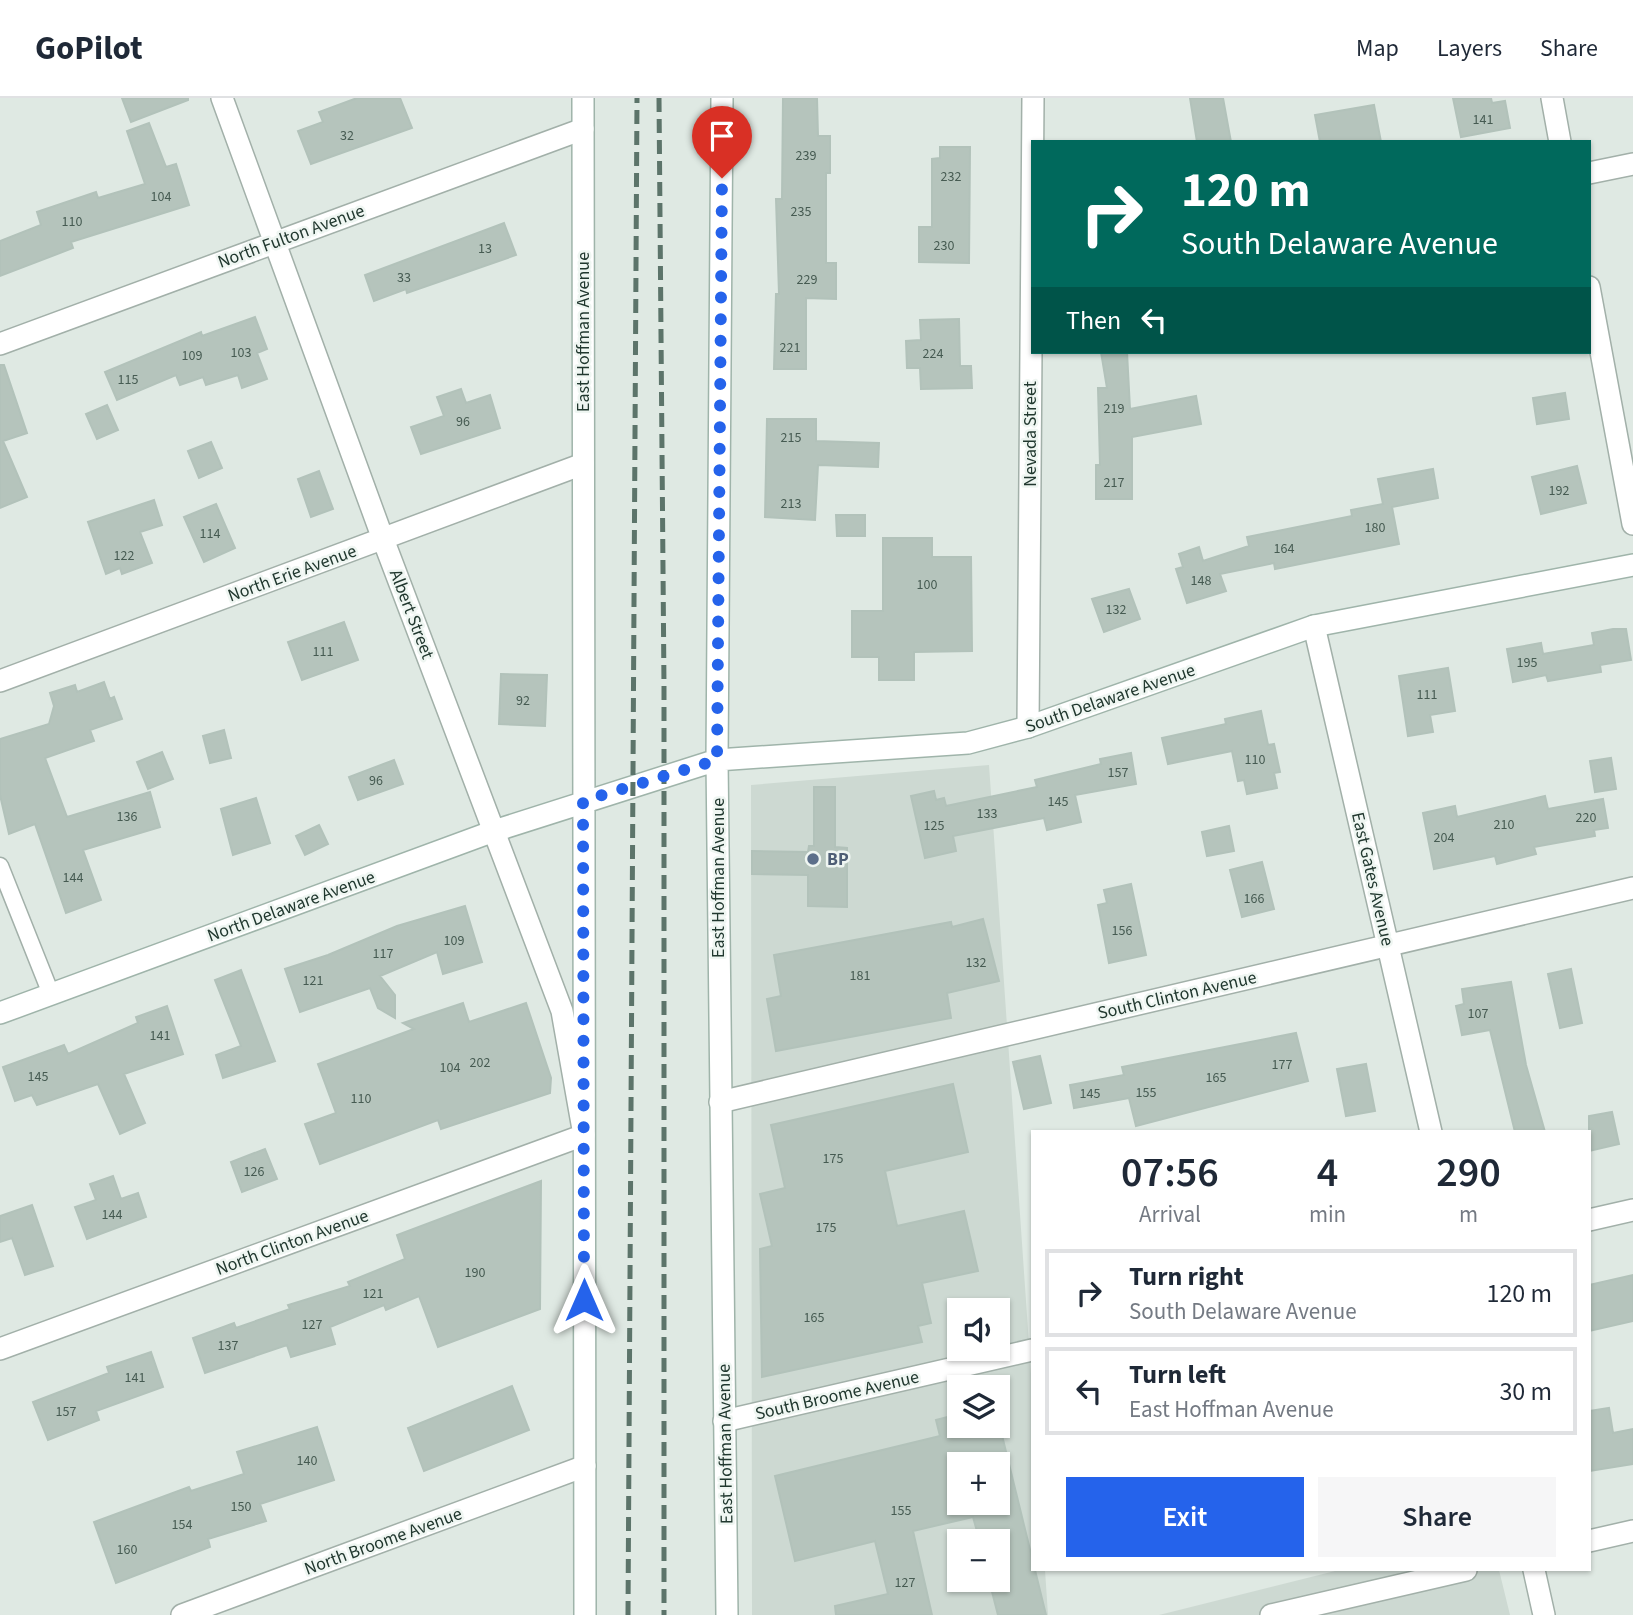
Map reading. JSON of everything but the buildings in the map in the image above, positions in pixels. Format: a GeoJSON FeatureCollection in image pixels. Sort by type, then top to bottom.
{"type":"FeatureCollection","features":[{"type":"Feature","properties":{"kind":"street","name":"Albert Street"},"geometry":{"type":"LineString","coordinates":[[222,98],[383,539],[562,1011],[584,1135]]}},
{"type":"Feature","properties":{"kind":"street","name":"East Hoffman Avenue"},"geometry":{"type":"LineString","coordinates":[[583,98],[585,1615]]}},
{"type":"Feature","properties":{"kind":"street","name":"East Hoffman Avenue"},"geometry":{"type":"LineString","coordinates":[[722,98],[717,760],[727,1615]]}},
{"type":"Feature","properties":{"kind":"street","name":"Nevada Street"},"geometry":{"type":"LineString","coordinates":[[1033,98],[1033,140]]}},
{"type":"Feature","properties":{"kind":"street"},"geometry":{"type":"LineString","coordinates":[[1552,98],[1560,140]]}},
{"type":"Feature","properties":{"kind":"street","name":"North Fulton Avenue"},"geometry":{"type":"LineString","coordinates":[[0,344],[583,129]]}},
{"type":"Feature","properties":{"kind":"street"},"geometry":{"type":"LineString","coordinates":[[1591,173],[1633,164]]}},
{"type":"Feature","properties":{"kind":"street"},"geometry":{"type":"LineString","coordinates":[[1591,298],[1633,524]]}},
{"type":"Feature","properties":{"kind":"street","name":"Nevada Street"},"geometry":{"type":"LineString","coordinates":[[1028,727],[1031,354]]}},
{"type":"Feature","properties":{"kind":"street","name":"North Erie Avenue"},"geometry":{"type":"LineString","coordinates":[[0,681],[583,464]]}},
{"type":"Feature","properties":{"kind":"street","name":"South Delaware Avenue"},"geometry":{"type":"LineString","coordinates":[[583,801],[717,760],[968,743],[1028,727],[1314,625],[1633,565]]}},
{"type":"Feature","properties":{"kind":"street","name":"East Gates Avenue"},"geometry":{"type":"LineString","coordinates":[[1314,625],[1431,1130]]}},
{"type":"Feature","properties":{"kind":"street","name":"North Delaware Avenue"},"geometry":{"type":"LineString","coordinates":[[0,1013],[494,831],[583,801]]}},
{"type":"Feature","properties":{"kind":"street","name":"South Clinton Avenue"},"geometry":{"type":"LineString","coordinates":[[720,1102],[1633,888]]}},
{"type":"Feature","properties":{"kind":"street","name":"North Clinton Avenue"},"geometry":{"type":"LineString","coordinates":[[0,1349],[584,1135]]}},
{"type":"Feature","properties":{"kind":"street"},"geometry":{"type":"LineString","coordinates":[[1591,1220],[1633,1210]]}},
{"type":"Feature","properties":{"kind":"street","name":"South Broome Avenue"},"geometry":{"type":"LineString","coordinates":[[724,1421],[1031,1350]]}},
{"type":"Feature","properties":{"kind":"street","name":"North Broome Avenue"},"geometry":{"type":"LineString","coordinates":[[182,1615],[585,1466]]}},
{"type":"Feature","properties":{"kind":"street"},"geometry":{"type":"LineString","coordinates":[[1591,1541],[1633,1531]]}},
{"type":"Feature","properties":{"kind":"street"},"geometry":{"type":"LineString","coordinates":[[1271,1615],[1462,1571]]}},
{"type":"Feature","properties":{"kind":"street"},"geometry":{"type":"LineString","coordinates":[[1534,1571],[1544,1615]]}},
{"type":"Feature","properties":{"kind":"lane"},"geometry":{"type":"LineString","coordinates":[[0,866],[51,994]]}},
{"type":"Feature","properties":{"kind":"shaded area"},"geometry":{"type":"Polygon","coordinates":[[[989,765],[1031,1374],[1031,1571],[1045,1571],[1048,1615],[752,1615],[751,785],[989,765]]]}},
{"type":"Feature","properties":{"kind":"shaded area"},"geometry":{"type":"Polygon","coordinates":[[[1335,1571],[1499,1571],[1510,1615],[1159,1615],[1335,1571]]]}},
{"type":"Feature","properties":{"kind":"railway"},"geometry":{"type":"LineString","coordinates":[[628,1615],[637,98]]}},
{"type":"Feature","properties":{"kind":"railway"},"geometry":{"type":"LineString","coordinates":[[659,98],[664,686],[664,1615]]}},
{"type":"Feature","properties":{"kind":"place","name":"BP"},"geometry":{"type":"Point","coordinates":[813,859]}},
{"type":"Feature","properties":{"kind":"route"},"geometry":{"type":"LineString","coordinates":[[584,1300],[583,801],[717,760],[722,178]]}}]}
